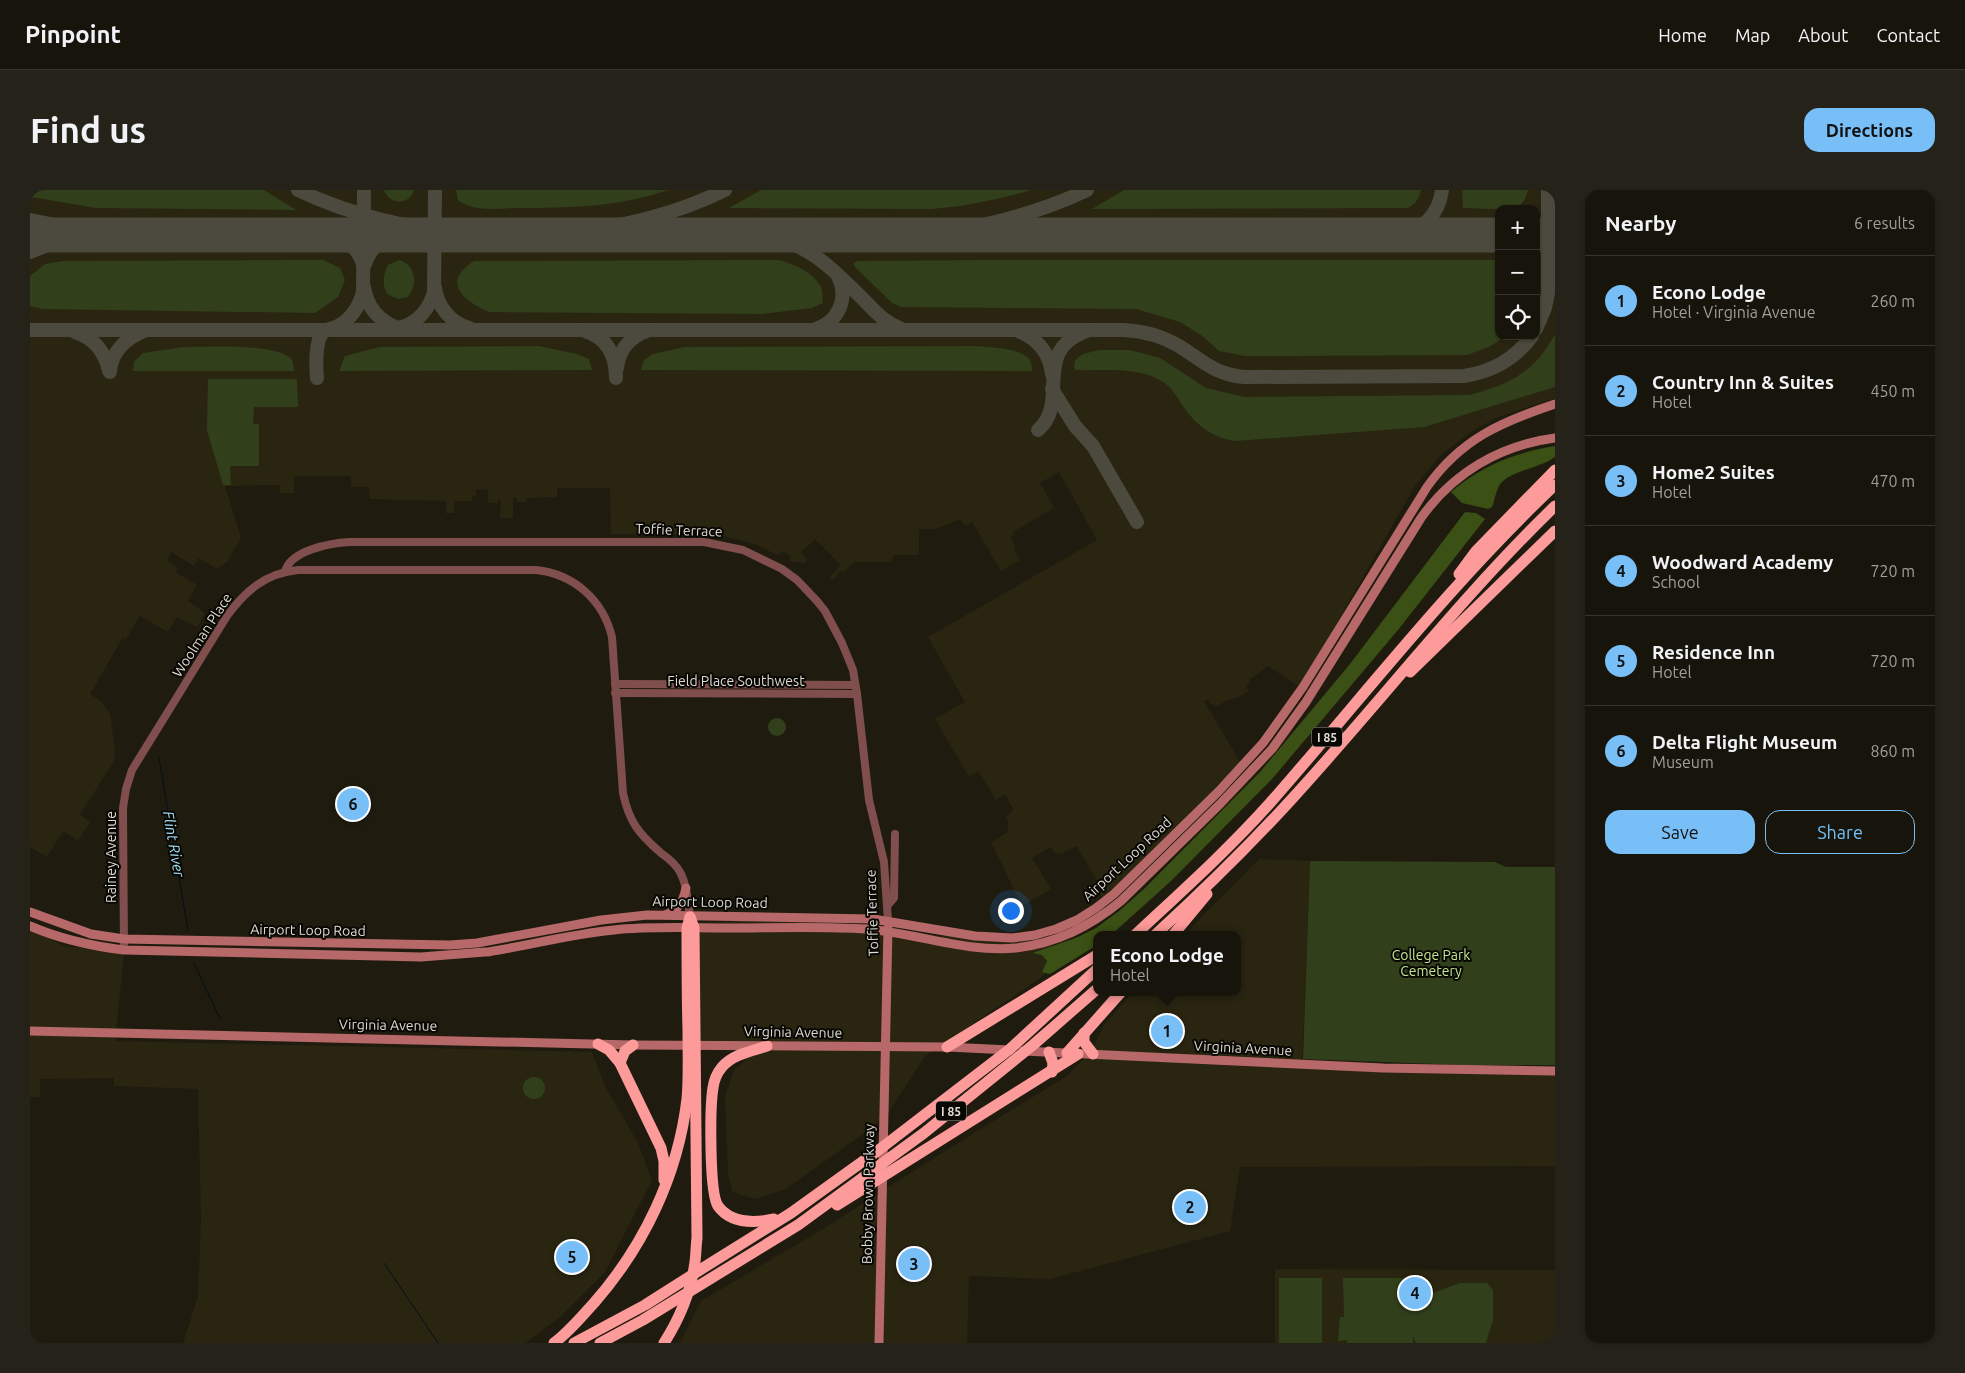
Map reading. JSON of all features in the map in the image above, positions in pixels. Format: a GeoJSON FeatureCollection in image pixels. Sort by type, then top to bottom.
{"type":"FeatureCollection","features":[{"type":"Feature","properties":{"kind":"highway"},"geometry":{"type":"LineString","coordinates":[[1434,610],[1476,551],[1555,470]]}},
{"type":"Feature","properties":{"kind":"highway","name":"I 85"},"geometry":{"type":"LineString","coordinates":[[1139,931],[1216,861],[1274,798],[1434,610],[1486,554],[1555,485]]}},
{"type":"Feature","properties":{"kind":"highway","name":"I 85"},"geometry":{"type":"LineString","coordinates":[[1159,931],[1222,872],[1290,801],[1490,571],[1555,506]]}},
{"type":"Feature","properties":{"kind":"highway"},"geometry":{"type":"LineString","coordinates":[[1392,685],[1426,657],[1555,531]]}},
{"type":"Feature","properties":{"kind":"highway"},"geometry":{"type":"LineString","coordinates":[[1132,931],[1199,869],[1216,861]]}},
{"type":"Feature","properties":{"kind":"highway"},"geometry":{"type":"LineString","coordinates":[[1176,931],[1222,872]]}},
{"type":"Feature","properties":{"kind":"highway"},"geometry":{"type":"LineString","coordinates":[[554,1343],[576,1323],[609,1286],[629,1259],[649,1224],[664,1190],[677,1148],[686,1100],[690,924]]}},
{"type":"Feature","properties":{"kind":"highway"},"geometry":{"type":"LineString","coordinates":[[664,1343],[681,1311],[690,1287],[696,1245],[696,1063],[690,924]]}},
{"type":"Feature","properties":{"kind":"highway"},"geometry":{"type":"LineString","coordinates":[[947,1047],[1093,957]]}},
{"type":"Feature","properties":{"kind":"highway","name":"I 85"},"geometry":{"type":"LineString","coordinates":[[574,1343],[645,1305],[781,1218],[880,1149],[1010,1049],[1093,973]]}},
{"type":"Feature","properties":{"kind":"highway","name":"I 85"},"geometry":{"type":"LineString","coordinates":[[600,1343],[643,1320],[798,1225],[924,1133],[1033,1045],[1093,992]]}},
{"type":"Feature","properties":{"kind":"highway"},"geometry":{"type":"LineString","coordinates":[[798,1225],[815,1219],[954,1131],[1052,1072],[1073,1053],[1084,1032],[1117,996]]}},
{"type":"Feature","properties":{"kind":"highway"},"geometry":{"type":"LineString","coordinates":[[1084,1032],[1084,1042],[1093,1054]]}},
{"type":"Feature","properties":{"kind":"highway"},"geometry":{"type":"LineString","coordinates":[[598,1044],[609,1050],[620,1063],[661,1148],[664,1161],[664,1190]]}},
{"type":"Feature","properties":{"kind":"highway"},"geometry":{"type":"LineString","coordinates":[[620,1063],[626,1051],[633,1045]]}},
{"type":"Feature","properties":{"kind":"highway"},"geometry":{"type":"LineString","coordinates":[[767,1046],[737,1056],[723,1066],[716,1075],[712,1096],[712,1186],[715,1200],[719,1207],[733,1218],[753,1222],[781,1218]]}},
{"type":"Feature","properties":{"kind":"highway"},"geometry":{"type":"LineString","coordinates":[[1049,1052],[1053,1063],[1052,1072]]}},
{"type":"Feature","properties":{"kind":"main road","name":"Airport Loop Road"},"geometry":{"type":"LineString","coordinates":[[30,926],[62,939],[124,950],[421,957],[486,952],[614,930],[690,924],[833,918],[888,921],[995,938],[1035,935],[1056,929],[1077,920],[1114,894],[1219,791],[1263,743],[1297,696],[1427,487],[1458,451],[1484,433],[1515,418],[1555,404]]}},
{"type":"Feature","properties":{"kind":"main road","name":"Airport Loop Road"},"geometry":{"type":"LineString","coordinates":[[30,912],[91,934],[124,939],[450,945],[477,943],[621,917],[663,916],[690,924],[868,929],[981,947],[1014,948],[1037,945],[1060,938],[1082,929],[1103,916],[1121,901],[1261,762],[1306,702],[1421,518],[1442,492],[1471,468],[1488,458],[1526,444],[1555,438]]}},
{"type":"Feature","properties":{"kind":"main road"},"geometry":{"type":"LineString","coordinates":[[663,916],[676,910],[681,903],[686,888]]}},
{"type":"Feature","properties":{"kind":"main road","name":"Toffie Terrace"},"geometry":{"type":"LineString","coordinates":[[885,1046],[888,921]]}},
{"type":"Feature","properties":{"kind":"main road","name":"Virginia Avenue"},"geometry":{"type":"LineString","coordinates":[[30,1031],[633,1045],[712,1044],[947,1047],[1383,1068],[1555,1071]]}},
{"type":"Feature","properties":{"kind":"main road","name":"Bobby Brown Parkway"},"geometry":{"type":"LineString","coordinates":[[879,1343],[885,1046]]}},
{"type":"Feature","properties":{"kind":"street","name":"Toffie Terrace"},"geometry":{"type":"LineString","coordinates":[[285,572],[288,565],[306,552],[320,546],[342,542],[704,542],[743,550],[782,568],[808,591],[825,611],[848,656],[857,694],[868,792],[884,862],[888,921]]}},
{"type":"Feature","properties":{"kind":"street","name":"Woolman Place"},"geometry":{"type":"LineString","coordinates":[[134,765],[236,603],[261,582],[285,572],[310,570],[546,571],[568,580],[591,596],[599,606],[610,627],[614,651],[623,793],[626,809],[633,824],[640,833],[674,863],[686,888]]}},
{"type":"Feature","properties":{"kind":"street","name":"Field Place Southwest"},"geometry":{"type":"LineString","coordinates":[[615,684],[697,684],[754,689]]}},
{"type":"Feature","properties":{"kind":"street"},"geometry":{"type":"LineString","coordinates":[[697,684],[697,693]]}},
{"type":"Feature","properties":{"kind":"street","name":"Field Place Southwest"},"geometry":{"type":"LineString","coordinates":[[616,693],[697,693],[855,685]]}},
{"type":"Feature","properties":{"kind":"street","name":"Field Place Southwest"},"geometry":{"type":"LineString","coordinates":[[799,689],[857,694]]}},
{"type":"Feature","properties":{"kind":"street","name":"Rainey Avenue"},"geometry":{"type":"LineString","coordinates":[[124,950],[124,802],[127,782],[134,765]]}},
{"type":"Feature","properties":{"kind":"street"},"geometry":{"type":"LineString","coordinates":[[888,905],[894,898],[895,834]]}},
{"type":"Feature","properties":{"kind":"street"},"geometry":{"type":"LineString","coordinates":[[686,888],[690,924]]}},
{"type":"Feature","properties":{"kind":"shaded area"},"geometry":{"type":"Polygon","coordinates":[[[30,190],[1555,190],[1555,398],[1496,418],[1471,432],[1441,455],[1415,486],[1327,640],[1298,686],[1268,666],[1249,680],[1251,683],[1246,686],[1249,691],[1239,697],[1226,701],[1216,707],[1208,699],[1204,701],[1240,762],[1193,812],[1103,899],[1097,890],[1098,882],[1076,846],[1060,854],[1055,853],[1051,847],[1032,858],[1051,889],[1022,906],[991,842],[1008,832],[1006,816],[1014,810],[1005,795],[996,800],[978,771],[969,777],[935,719],[965,702],[928,637],[1097,540],[1059,472],[1040,483],[1054,508],[1013,532],[1014,535],[1010,537],[1016,547],[1013,548],[1020,560],[1001,571],[972,522],[964,526],[961,519],[936,529],[919,529],[919,555],[893,555],[892,562],[854,562],[843,573],[841,571],[833,580],[830,577],[841,565],[815,539],[801,552],[808,560],[805,563],[790,561],[790,555],[783,552],[777,555],[755,544],[723,536],[696,534],[611,534],[610,488],[557,488],[557,497],[527,498],[526,502],[517,502],[517,498],[513,498],[513,518],[500,518],[501,500],[498,500],[498,503],[488,503],[488,490],[476,489],[476,496],[472,496],[472,501],[454,501],[454,513],[446,513],[446,501],[370,499],[369,487],[351,487],[351,476],[294,476],[294,493],[280,493],[280,485],[225,486],[241,538],[227,562],[217,569],[199,558],[194,566],[171,552],[167,561],[178,568],[175,572],[197,585],[188,601],[205,613],[197,627],[177,617],[168,632],[140,616],[126,639],[123,637],[90,694],[102,702],[110,714],[115,751],[114,761],[80,815],[90,822],[78,841],[63,831],[47,857],[30,847],[30,190]]]}},
{"type":"Feature","properties":{"kind":"shaded area"},"geometry":{"type":"Polygon","coordinates":[[[1259,859],[1310,861],[1302,1068],[1555,1072],[1555,1166],[1240,1167],[1230,1231],[1050,1279],[969,1276],[967,1343],[680,1343],[701,1301],[823,1229],[1067,1076],[1091,1052],[1104,1025],[1129,996],[1241,996],[1241,931],[1188,931],[1259,859]]]}},
{"type":"Feature","properties":{"kind":"shaded area"},"geometry":{"type":"Polygon","coordinates":[[[790,919],[929,936],[1020,936],[1077,951],[925,1056],[887,1115],[867,1131],[786,1189],[755,1199],[732,1192],[728,1172],[725,1097],[734,1070],[761,1047],[693,1047],[688,923],[790,919]]]}},
{"type":"Feature","properties":{"kind":"shaded area"},"geometry":{"type":"Polygon","coordinates":[[[30,929],[64,946],[124,953],[115,1041],[592,1052],[605,1086],[638,1143],[652,1180],[605,1272],[561,1316],[525,1343],[183,1343],[198,1297],[201,1219],[198,1089],[114,1086],[114,1078],[40,1079],[40,1097],[30,1097],[30,929]]]}},
{"type":"Feature","properties":{"kind":"shaded area"},"geometry":{"type":"Polygon","coordinates":[[[1275,1269],[1555,1270],[1555,1343],[1275,1343],[1275,1269]]]}},
{"type":"Feature","properties":{"kind":"green space"},"geometry":{"type":"Polygon","coordinates":[[[30,190],[264,190],[296,210],[96,208],[31,197],[30,190]]]}},
{"type":"Feature","properties":{"kind":"green space"},"geometry":{"type":"Polygon","coordinates":[[[384,190],[414,190],[408,199],[399,202],[390,199],[384,190]]]}},
{"type":"Feature","properties":{"kind":"green space"},"geometry":{"type":"Polygon","coordinates":[[[456,190],[668,190],[631,200],[594,205],[494,209],[472,207],[465,204],[458,200],[456,190]]]}},
{"type":"Feature","properties":{"kind":"green space"},"geometry":{"type":"Polygon","coordinates":[[[761,190],[1031,190],[981,202],[931,209],[729,208],[761,190]]]}},
{"type":"Feature","properties":{"kind":"green space"},"geometry":{"type":"Polygon","coordinates":[[[1124,190],[1421,190],[1417,200],[1408,208],[1092,209],[1124,190]]]}},
{"type":"Feature","properties":{"kind":"green space"},"geometry":{"type":"Polygon","coordinates":[[[1462,190],[1528,190],[1524,200],[1518,205],[1495,205],[1495,209],[1493,209],[1463,208],[1462,190]]]}},
{"type":"Feature","properties":{"kind":"green space"},"geometry":{"type":"Polygon","coordinates":[[[323,260],[340,268],[345,280],[338,297],[315,313],[42,309],[30,306],[30,276],[45,264],[63,261],[323,260]]]}},
{"type":"Feature","properties":{"kind":"green space"},"geometry":{"type":"Polygon","coordinates":[[[399,260],[405,262],[412,270],[414,281],[408,297],[398,299],[387,294],[384,280],[388,265],[399,260]]]}},
{"type":"Feature","properties":{"kind":"green space"},"geometry":{"type":"Polygon","coordinates":[[[779,260],[797,266],[813,277],[822,289],[823,303],[812,308],[762,314],[490,312],[472,303],[459,291],[457,284],[458,276],[474,261],[779,260]]]}},
{"type":"Feature","properties":{"kind":"green space"},"geometry":{"type":"Polygon","coordinates":[[[1495,260],[1495,340],[1500,340],[1489,347],[1467,355],[1245,356],[1219,351],[1201,335],[1180,322],[1136,309],[901,307],[892,303],[854,266],[854,263],[857,261],[1495,260]]]}},
{"type":"Feature","properties":{"kind":"green space"},"geometry":{"type":"Polygon","coordinates":[[[1555,334],[1555,387],[1424,427],[1235,441],[1219,437],[1205,429],[1188,413],[1169,387],[1154,377],[1132,371],[1076,370],[1074,368],[1075,360],[1083,354],[1099,350],[1130,350],[1160,358],[1206,388],[1245,397],[1469,395],[1496,387],[1520,375],[1539,358],[1555,334]]]}},
{"type":"Feature","properties":{"kind":"green space"},"geometry":{"type":"Polygon","coordinates":[[[539,346],[577,354],[589,359],[592,370],[339,371],[345,356],[379,347],[539,346]]]}},
{"type":"Feature","properties":{"kind":"green space"},"geometry":{"type":"Polygon","coordinates":[[[974,346],[1019,352],[1029,359],[1032,371],[641,370],[644,360],[653,354],[685,347],[974,346]]]}},
{"type":"Feature","properties":{"kind":"green space"},"geometry":{"type":"Polygon","coordinates":[[[184,347],[238,347],[268,350],[289,357],[293,363],[294,371],[133,371],[134,362],[143,353],[184,347]]]}},
{"type":"Feature","properties":{"kind":"green space"},"geometry":{"type":"Polygon","coordinates":[[[208,379],[296,379],[297,381],[298,407],[254,407],[253,424],[259,424],[259,466],[230,466],[231,485],[223,485],[207,430],[208,379]]]}},
{"type":"Feature","properties":{"kind":"green space"},"geometry":{"type":"Polygon","coordinates":[[[1555,446],[1555,457],[1514,474],[1502,482],[1492,507],[1488,509],[1462,503],[1451,492],[1474,475],[1513,456],[1555,446]]]}},
{"type":"Feature","properties":{"kind":"green space"},"geometry":{"type":"Polygon","coordinates":[[[1465,512],[1476,513],[1485,519],[1398,630],[1272,779],[1172,880],[1115,931],[1093,931],[1093,947],[1050,974],[1042,972],[1047,961],[1042,955],[1033,953],[1078,937],[1096,928],[1144,889],[1260,772],[1350,664],[1465,512]]]}},
{"type":"Feature","properties":{"kind":"green space"},"geometry":{"type":"Polygon","coordinates":[[[777,718],[783,721],[786,727],[783,733],[777,736],[771,733],[768,727],[771,721],[777,718]]]}},
{"type":"Feature","properties":{"kind":"green space","name":"College Park Cemetery"},"geometry":{"type":"Polygon","coordinates":[[[1310,861],[1495,862],[1506,867],[1555,867],[1555,1065],[1464,1065],[1303,1059],[1310,861]]]}},
{"type":"Feature","properties":{"kind":"green space"},"geometry":{"type":"Polygon","coordinates":[[[534,1077],[544,1084],[545,1088],[538,1098],[534,1099],[524,1092],[523,1088],[530,1078],[534,1077]]]}},
{"type":"Feature","properties":{"kind":"green space"},"geometry":{"type":"Polygon","coordinates":[[[1279,1278],[1322,1278],[1322,1343],[1279,1343],[1279,1278]]]}},
{"type":"Feature","properties":{"kind":"green space"},"geometry":{"type":"Polygon","coordinates":[[[1343,1278],[1407,1278],[1407,1289],[1412,1294],[1433,1293],[1460,1283],[1487,1283],[1493,1290],[1493,1320],[1486,1343],[1416,1343],[1413,1336],[1413,1343],[1347,1343],[1347,1340],[1338,1341],[1340,1317],[1344,1317],[1343,1278]]]}},
{"type":"Feature","properties":{"kind":"waterway","name":"Flint River"},"geometry":{"type":"LineString","coordinates":[[159,758],[188,931]]}},
{"type":"Feature","properties":{"kind":"waterway","name":"Flint River"},"geometry":{"type":"LineString","coordinates":[[194,963],[220,1019]]}},
{"type":"Feature","properties":{"kind":"waterway","name":"Flint River"},"geometry":{"type":"LineString","coordinates":[[384,1263],[438,1343]]}},
{"type":"Feature","properties":{"kind":"taxiway"},"geometry":{"type":"LineString","coordinates":[[298,190],[359,214],[465,235]]}},
{"type":"Feature","properties":{"kind":"taxiway"},"geometry":{"type":"LineString","coordinates":[[317,378],[316,367],[320,336],[326,330],[338,326],[351,316],[357,308],[363,292],[364,190]]}},
{"type":"Feature","properties":{"kind":"taxiway"},"geometry":{"type":"LineString","coordinates":[[399,328],[411,323],[421,315],[429,305],[434,292],[435,190]]}},
{"type":"Feature","properties":{"kind":"taxiway"},"geometry":{"type":"LineString","coordinates":[[564,235],[646,219],[686,207],[725,190]]}},
{"type":"Feature","properties":{"kind":"taxiway"},"geometry":{"type":"LineString","coordinates":[[938,235],[996,222],[1033,211],[1087,190]]}},
{"type":"Feature","properties":{"kind":"taxiway"},"geometry":{"type":"LineString","coordinates":[[1398,235],[1415,230],[1428,220],[1437,207],[1442,190]]}},
{"type":"Feature","properties":{"kind":"taxiway"},"geometry":{"type":"LineString","coordinates":[[1540,320],[1548,293],[1548,190]]}},
{"type":"Feature","properties":{"kind":"taxiway"},"geometry":{"type":"LineString","coordinates":[[30,220],[106,235]]}},
{"type":"Feature","properties":{"kind":"taxiway"},"geometry":{"type":"LineString","coordinates":[[30,252],[73,235]]}},
{"type":"Feature","properties":{"kind":"taxiway"},"geometry":{"type":"LineString","coordinates":[[332,235],[352,245],[363,264]]}},
{"type":"Feature","properties":{"kind":"taxiway"},"geometry":{"type":"LineString","coordinates":[[365,264],[376,245],[395,235]]}},
{"type":"Feature","properties":{"kind":"taxiway"},"geometry":{"type":"LineString","coordinates":[[766,235],[795,245],[818,258],[840,276],[879,315],[900,328]]}},
{"type":"Feature","properties":{"kind":"taxiway"},"geometry":{"type":"LineString","coordinates":[[816,329],[831,320],[840,308],[842,292],[838,276]]}},
{"type":"Feature","properties":{"kind":"taxiway"},"geometry":{"type":"LineString","coordinates":[[364,287],[368,301],[375,312],[385,321],[398,328]]}},
{"type":"Feature","properties":{"kind":"taxiway"},"geometry":{"type":"LineString","coordinates":[[435,288],[439,301],[446,313],[456,322],[469,328]]}},
{"type":"Feature","properties":{"kind":"taxiway"},"geometry":{"type":"LineString","coordinates":[[30,330],[1124,330],[1166,339],[1217,370],[1244,377],[1464,376],[1493,368],[1502,363],[1528,340]]}},
{"type":"Feature","properties":{"kind":"taxiway"},"geometry":{"type":"LineString","coordinates":[[110,372],[116,352],[131,338],[144,331]]}},
{"type":"Feature","properties":{"kind":"taxiway"},"geometry":{"type":"LineString","coordinates":[[585,331],[600,338],[609,349],[616,370],[616,378]]}},
{"type":"Feature","properties":{"kind":"taxiway"},"geometry":{"type":"LineString","coordinates":[[617,368],[620,355],[626,345],[635,337],[647,331]]}},
{"type":"Feature","properties":{"kind":"taxiway"},"geometry":{"type":"LineString","coordinates":[[1018,331],[1037,342],[1041,347],[1049,359],[1052,374]]}},
{"type":"Feature","properties":{"kind":"taxiway"},"geometry":{"type":"LineString","coordinates":[[1038,430],[1047,419],[1052,406],[1055,364],[1060,351],[1070,340],[1087,331]]}},
{"type":"Feature","properties":{"kind":"taxiway"},"geometry":{"type":"LineString","coordinates":[[75,332],[88,338],[98,347],[105,358],[109,371]]}},
{"type":"Feature","properties":{"kind":"taxiway"},"geometry":{"type":"LineString","coordinates":[[1052,389],[1075,426],[1093,446],[1137,522]]}},
{"type":"Feature","properties":{"kind":"runway"},"geometry":{"type":"LineString","coordinates":[[30,235],[1495,235]]}},
{"type":"Feature","properties":{"kind":"runway"},"geometry":{"type":"LineString","coordinates":[[1540,235],[1555,235]]}},
{"type":"Feature","properties":{"kind":"place","name":"Delta Flight Museum"},"geometry":{"type":"Point","coordinates":[353,804]}},
{"type":"Feature","properties":{"kind":"place","name":"Econo Lodge"},"geometry":{"type":"Point","coordinates":[1167,1031]}},
{"type":"Feature","properties":{"kind":"place","name":"Country Inn & Suites"},"geometry":{"type":"Point","coordinates":[1190,1207]}},
{"type":"Feature","properties":{"kind":"place","name":"Residence Inn"},"geometry":{"type":"Point","coordinates":[572,1257]}},
{"type":"Feature","properties":{"kind":"place","name":"Home2 Suites"},"geometry":{"type":"Point","coordinates":[914,1264]}},
{"type":"Feature","properties":{"kind":"place","name":"Woodward Academy"},"geometry":{"type":"Point","coordinates":[1415,1293]}}]}
